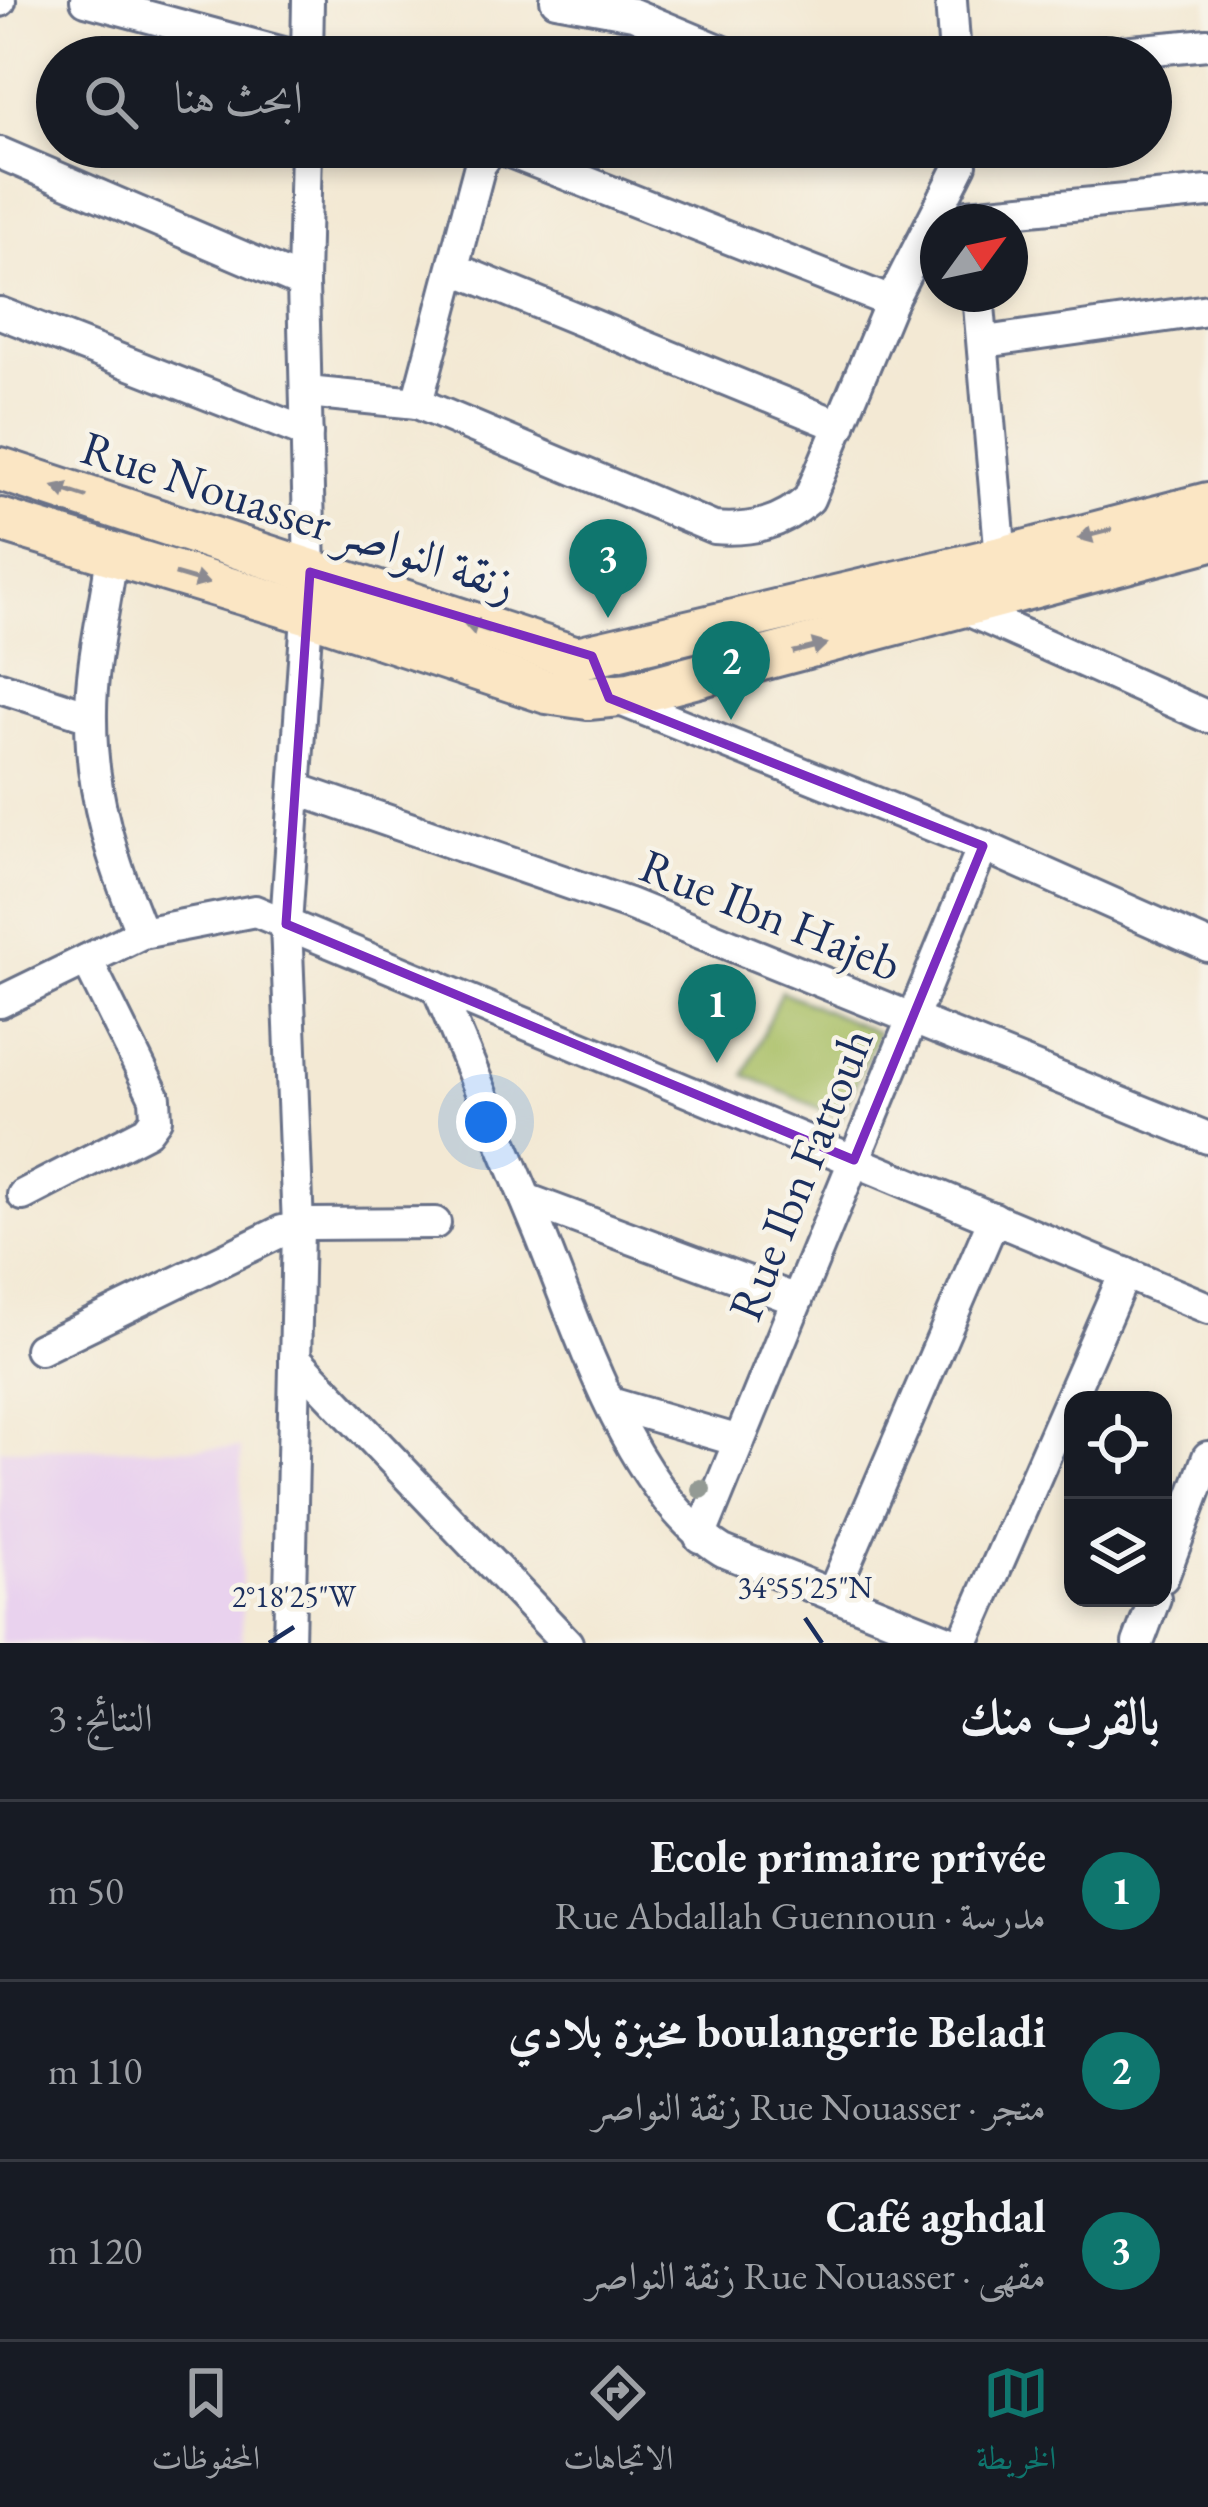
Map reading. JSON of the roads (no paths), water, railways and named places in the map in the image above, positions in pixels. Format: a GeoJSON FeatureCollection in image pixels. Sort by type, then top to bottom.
{"type":"FeatureCollection","features":[{"type":"Feature","properties":{"kind":"main road","name":"Rue Nouasser زنقة النواصر"},"geometry":{"type":"LineString","coordinates":[[0,469],[547,692],[609,698],[1208,540]]}},
{"type":"Feature","properties":{"kind":"main road"},"geometry":{"type":"LineString","coordinates":[[592,656],[1208,505]]}},
{"type":"Feature","properties":{"kind":"main road","name":"Rue Nouasser زنقة النواصر"},"geometry":{"type":"LineString","coordinates":[[0,520],[112,555],[309,592],[577,658],[592,656]]}},
{"type":"Feature","properties":{"kind":"street"},"geometry":{"type":"LineString","coordinates":[[86,0],[220,36]]}},
{"type":"Feature","properties":{"kind":"street"},"geometry":{"type":"LineString","coordinates":[[307,36],[308,0]]}},
{"type":"Feature","properties":{"kind":"street"},"geometry":{"type":"LineString","coordinates":[[556,0],[633,14],[686,36]]}},
{"type":"Feature","properties":{"kind":"street"},"geometry":{"type":"LineString","coordinates":[[952,0],[954,36]]}},
{"type":"Feature","properties":{"kind":"street"},"geometry":{"type":"LineString","coordinates":[[1172,47],[1208,44]]}},
{"type":"Feature","properties":{"kind":"street"},"geometry":{"type":"LineString","coordinates":[[0,153],[303,284]]}},
{"type":"Feature","properties":{"kind":"street"},"geometry":{"type":"LineString","coordinates":[[289,1643],[298,1226],[286,924],[309,592],[305,168]]}},
{"type":"Feature","properties":{"kind":"street"},"geometry":{"type":"LineString","coordinates":[[417,403],[479,168]]}},
{"type":"Feature","properties":{"kind":"street"},"geometry":{"type":"LineString","coordinates":[[551,168],[891,302]]}},
{"type":"Feature","properties":{"kind":"street"},"geometry":{"type":"LineString","coordinates":[[307,392],[417,403],[714,527],[762,526],[792,514],[809,499],[891,302],[954,168]]}},
{"type":"Feature","properties":{"kind":"street"},"geometry":{"type":"LineString","coordinates":[[962,168],[966,204]]}},
{"type":"Feature","properties":{"kind":"street"},"geometry":{"type":"LineString","coordinates":[[1028,212],[1208,192]]}},
{"type":"Feature","properties":{"kind":"street"},"geometry":{"type":"LineString","coordinates":[[455,269],[840,426]]}},
{"type":"Feature","properties":{"kind":"street"},"geometry":{"type":"LineString","coordinates":[[985,342],[1208,310]]}},
{"type":"Feature","properties":{"kind":"street"},"geometry":{"type":"LineString","coordinates":[[981,312],[1001,559]]}},
{"type":"Feature","properties":{"kind":"street"},"geometry":{"type":"LineString","coordinates":[[0,313],[308,433]]}},
{"type":"Feature","properties":{"kind":"street"},"geometry":{"type":"LineString","coordinates":[[112,555],[90,716],[94,772],[120,881],[142,933]]}},
{"type":"Feature","properties":{"kind":"street"},"geometry":{"type":"LineString","coordinates":[[963,608],[1208,717]]}},
{"type":"Feature","properties":{"kind":"street"},"geometry":{"type":"LineString","coordinates":[[592,656],[609,698]]}},
{"type":"Feature","properties":{"kind":"street"},"geometry":{"type":"LineString","coordinates":[[0,687],[90,716]]}},
{"type":"Feature","properties":{"kind":"street","name":"Rue Nouasser زنقة النواصر"},"geometry":{"type":"LineString","coordinates":[[609,698],[983,846],[1208,946]]}},
{"type":"Feature","properties":{"kind":"street","name":"Rue Ibn Hajeb"},"geometry":{"type":"LineString","coordinates":[[296,789],[629,904],[1208,1138]]}},
{"type":"Feature","properties":{"kind":"street","name":"Rue Ibn Fattouh"},"geometry":{"type":"LineString","coordinates":[[700,1537],[983,846]]}},
{"type":"Feature","properties":{"kind":"street"},"geometry":{"type":"LineString","coordinates":[[0,1002],[142,933],[255,911],[1208,1308]]}},
{"type":"Feature","properties":{"kind":"street"},"geometry":{"type":"LineString","coordinates":[[23,1196],[147,1131],[156,1119],[155,1098],[87,960]]}},
{"type":"Feature","properties":{"kind":"street"},"geometry":{"type":"LineString","coordinates":[[436,986],[610,1403],[665,1496],[700,1537],[723,1551],[953,1643]]}},
{"type":"Feature","properties":{"kind":"street"},"geometry":{"type":"LineString","coordinates":[[526,1199],[797,1300]]}},
{"type":"Feature","properties":{"kind":"street"},"geometry":{"type":"LineString","coordinates":[[832,1595],[994,1218]]}},
{"type":"Feature","properties":{"kind":"street"},"geometry":{"type":"LineString","coordinates":[[40,1349],[266,1237],[298,1226],[435,1223]]}},
{"type":"Feature","properties":{"kind":"street"},"geometry":{"type":"LineString","coordinates":[[962,1643],[1125,1273]]}},
{"type":"Feature","properties":{"kind":"street"},"geometry":{"type":"LineString","coordinates":[[295,1358],[568,1643]]}},
{"type":"Feature","properties":{"kind":"street"},"geometry":{"type":"LineString","coordinates":[[610,1403],[739,1442]]}},
{"type":"Feature","properties":{"kind":"street"},"geometry":{"type":"LineString","coordinates":[[1172,1552],[1208,1457]]}},
{"type":"Feature","properties":{"kind":"street"},"geometry":{"type":"LineString","coordinates":[[1138,1643],[1152,1607]]}},
{"type":"Feature","properties":{"kind":"place","name":"Café aghdal"},"geometry":{"type":"Point","coordinates":[608,618]}},
{"type":"Feature","properties":{"kind":"place","name":"boulangerie Beladi مخبزة بلادي"},"geometry":{"type":"Point","coordinates":[731,720]}},
{"type":"Feature","properties":{"kind":"place","name":"Ecole primaire privée"},"geometry":{"type":"Point","coordinates":[717,1063]}}]}
